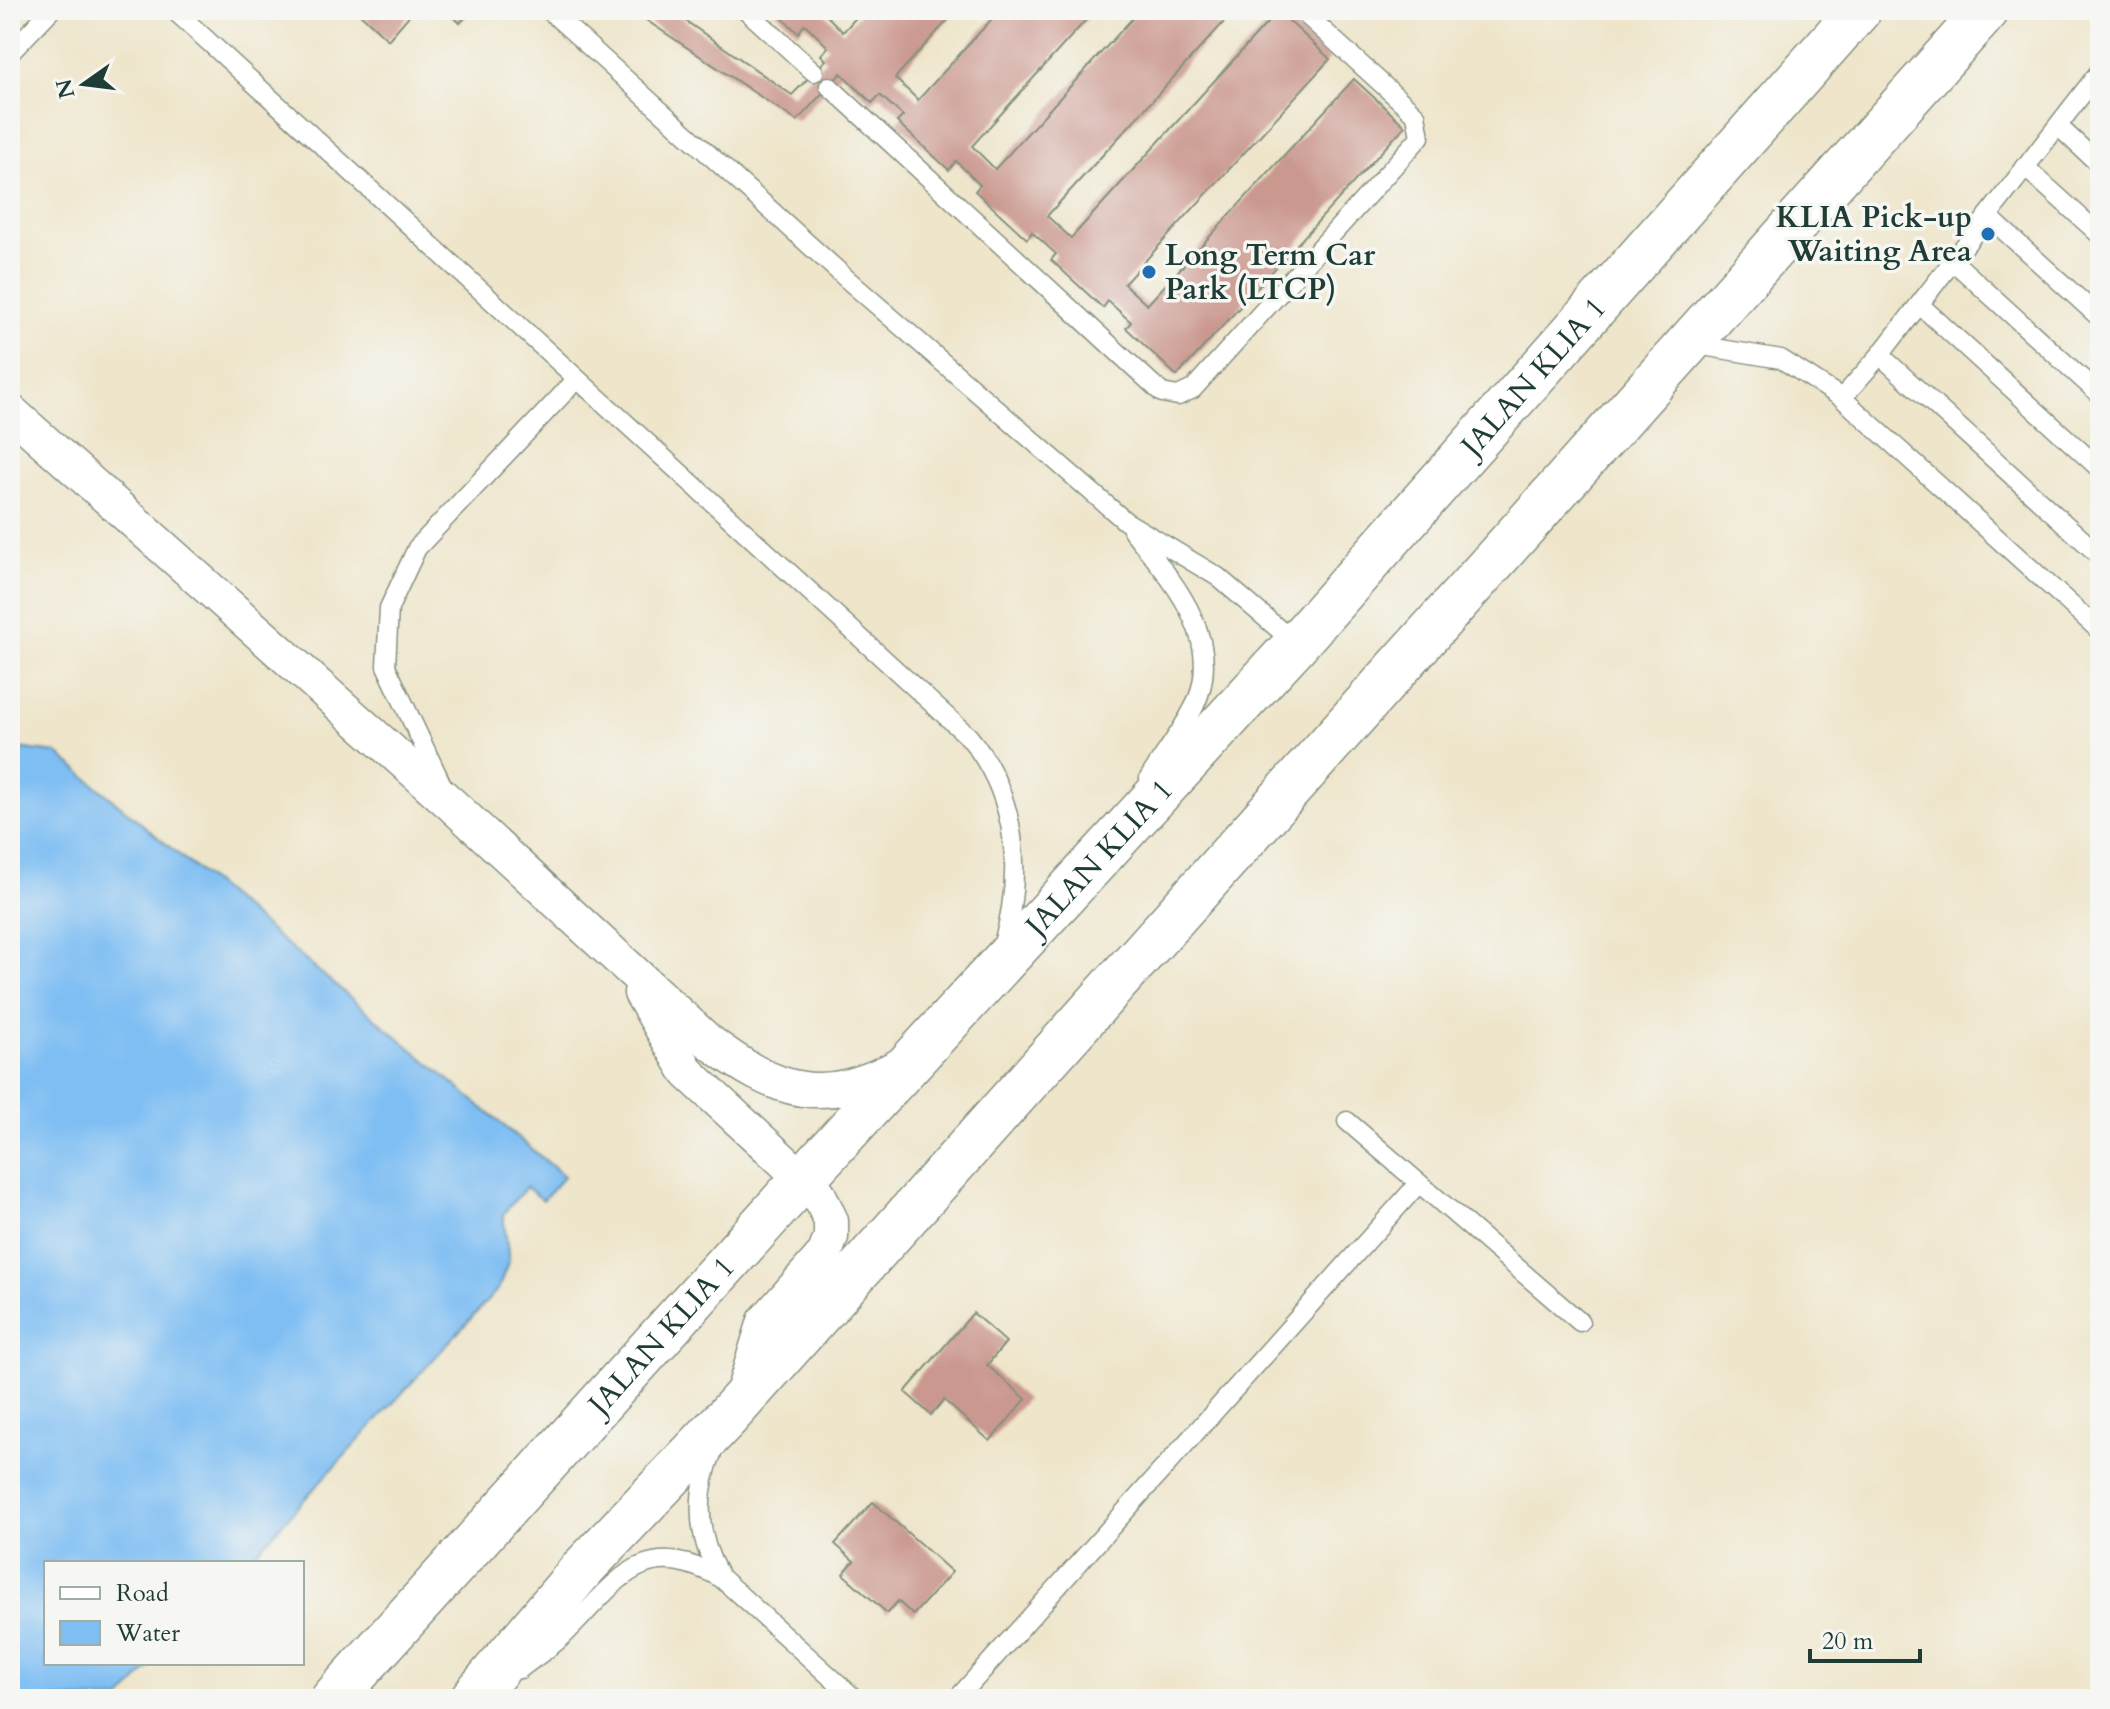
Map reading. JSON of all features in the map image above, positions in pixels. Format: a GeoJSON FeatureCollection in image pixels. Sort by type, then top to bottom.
{"type":"FeatureCollection","features":[{"type":"Feature","properties":{"kind":"main road","name":"JALAN KLIA 1"},"geometry":{"type":"LineString","coordinates":[[333,1699],[803,1179],[993,977],[1296,644],[1859,10]]}},
{"type":"Feature","properties":{"kind":"main road"},"geometry":{"type":"LineString","coordinates":[[472,1699],[583,1568],[734,1410],[1987,10]]}},
{"type":"Feature","properties":{"kind":"street"},"geometry":{"type":"LineString","coordinates":[[10,411],[451,804],[624,965],[737,1063],[764,1079],[796,1089],[850,1088],[922,1053]]}},
{"type":"Feature","properties":{"kind":"street"},"geometry":{"type":"LineString","coordinates":[[624,965],[688,1073],[803,1179],[826,1205],[831,1237],[825,1253],[765,1321],[734,1410]]}},
{"type":"Feature","properties":{"kind":"lane"},"geometry":{"type":"LineString","coordinates":[[10,53],[51,10]]}},
{"type":"Feature","properties":{"kind":"lane"},"geometry":{"type":"LineString","coordinates":[[174,10],[969,737],[990,763],[1010,814],[1014,868],[1006,933],[993,977]]}},
{"type":"Feature","properties":{"kind":"lane"},"geometry":{"type":"LineString","coordinates":[[746,10],[814,72]]}},
{"type":"Feature","properties":{"kind":"lane"},"geometry":{"type":"LineString","coordinates":[[829,86],[1162,393],[1178,396],[1193,389],[1420,137],[1416,115],[1301,10]]}},
{"type":"Feature","properties":{"kind":"lane"},"geometry":{"type":"LineString","coordinates":[[1792,84],[1879,10]]}},
{"type":"Feature","properties":{"kind":"lane"},"geometry":{"type":"LineString","coordinates":[[558,13],[848,280],[1125,521],[1218,577],[1296,644]]}},
{"type":"Feature","properties":{"kind":"lane"},"geometry":{"type":"LineString","coordinates":[[1842,398],[1920,305],[2058,126],[2097,82]]}},
{"type":"Feature","properties":{"kind":"lane"},"geometry":{"type":"LineString","coordinates":[[2058,126],[2100,165]]}},
{"type":"Feature","properties":{"kind":"lane"},"geometry":{"type":"LineString","coordinates":[[2025,167],[2100,235]]}},
{"type":"Feature","properties":{"kind":"lane"},"geometry":{"type":"LineString","coordinates":[[1988,216],[2100,318]]}},
{"type":"Feature","properties":{"kind":"lane"},"geometry":{"type":"LineString","coordinates":[[1953,261],[2100,395]]}},
{"type":"Feature","properties":{"kind":"lane"},"geometry":{"type":"LineString","coordinates":[[1920,305],[2100,469]]}},
{"type":"Feature","properties":{"kind":"lane"},"geometry":{"type":"LineString","coordinates":[[1691,344],[1781,359],[1842,398],[2100,631]]}},
{"type":"Feature","properties":{"kind":"lane"},"geometry":{"type":"LineString","coordinates":[[1880,355],[2100,556]]}},
{"type":"Feature","properties":{"kind":"lane"},"geometry":{"type":"LineString","coordinates":[[451,804],[386,666],[389,608],[417,548],[576,380]]}},
{"type":"Feature","properties":{"kind":"lane"},"geometry":{"type":"LineString","coordinates":[[1097,862],[1195,704],[1201,682],[1199,633],[1191,611],[1181,592],[1125,521]]}},
{"type":"Feature","properties":{"kind":"lane"},"geometry":{"type":"LineString","coordinates":[[1347,1121],[1580,1322]]}},
{"type":"Feature","properties":{"kind":"lane"},"geometry":{"type":"LineString","coordinates":[[957,1699],[1419,1183]]}},
{"type":"Feature","properties":{"kind":"lane"},"geometry":{"type":"LineString","coordinates":[[734,1410],[703,1475],[699,1499],[707,1555],[721,1578],[855,1699]]}},
{"type":"Feature","properties":{"kind":"lane"},"geometry":{"type":"LineString","coordinates":[[479,1699],[567,1633],[615,1580],[634,1566],[652,1561],[686,1563],[721,1578]]}},
{"type":"Feature","properties":{"kind":"water"},"geometry":{"type":"Polygon","coordinates":[[[10,747],[57,753],[564,1176],[543,1200],[526,1187],[503,1214],[509,1260],[498,1289],[248,1561],[44,1561],[44,1665],[152,1665],[121,1699],[10,1699],[10,747]]]}},
{"type":"Feature","properties":{"kind":"building"},"geometry":{"type":"Polygon","coordinates":[[[356,10],[414,10],[388,40],[356,10]]]}},
{"type":"Feature","properties":{"kind":"building"},"geometry":{"type":"Polygon","coordinates":[[[446,10],[472,10],[460,23],[446,10]]]}},
{"type":"Feature","properties":{"kind":"building"},"geometry":{"type":"Polygon","coordinates":[[[631,10],[670,10],[792,95],[826,60],[821,55],[828,47],[805,24],[798,33],[774,10],[821,10],[843,32],[863,10],[957,10],[895,78],[918,100],[1000,10],[1095,10],[972,146],[995,169],[1140,10],[1235,10],[1047,216],[1071,238],[1278,11],[1330,59],[1124,284],[1147,305],[1354,79],[1405,126],[1177,376],[1126,328],[1131,322],[1108,301],[1103,308],[1051,260],[1056,254],[1032,232],[1027,239],[975,191],[980,185],[956,161],[949,170],[897,122],[903,116],[880,95],[872,103],[841,73],[797,121],[631,10]]]}},
{"type":"Feature","properties":{"kind":"building"},"geometry":{"type":"Polygon","coordinates":[[[973,1313],[1006,1342],[987,1365],[1026,1399],[990,1441],[944,1400],[931,1415],[905,1392],[973,1313]]]}},
{"type":"Feature","properties":{"kind":"building"},"geometry":{"type":"Polygon","coordinates":[[[873,1502],[952,1572],[913,1615],[898,1601],[887,1613],[843,1574],[854,1561],[835,1544],[873,1502]]]}},
{"type":"Feature","properties":{"kind":"place","name":"KLIA Pick-up Waiting Area"},"geometry":{"type":"Point","coordinates":[1988,234]}},
{"type":"Feature","properties":{"kind":"place","name":"Long Term Car Park (LTCP)"},"geometry":{"type":"Point","coordinates":[1149,272]}}]}
